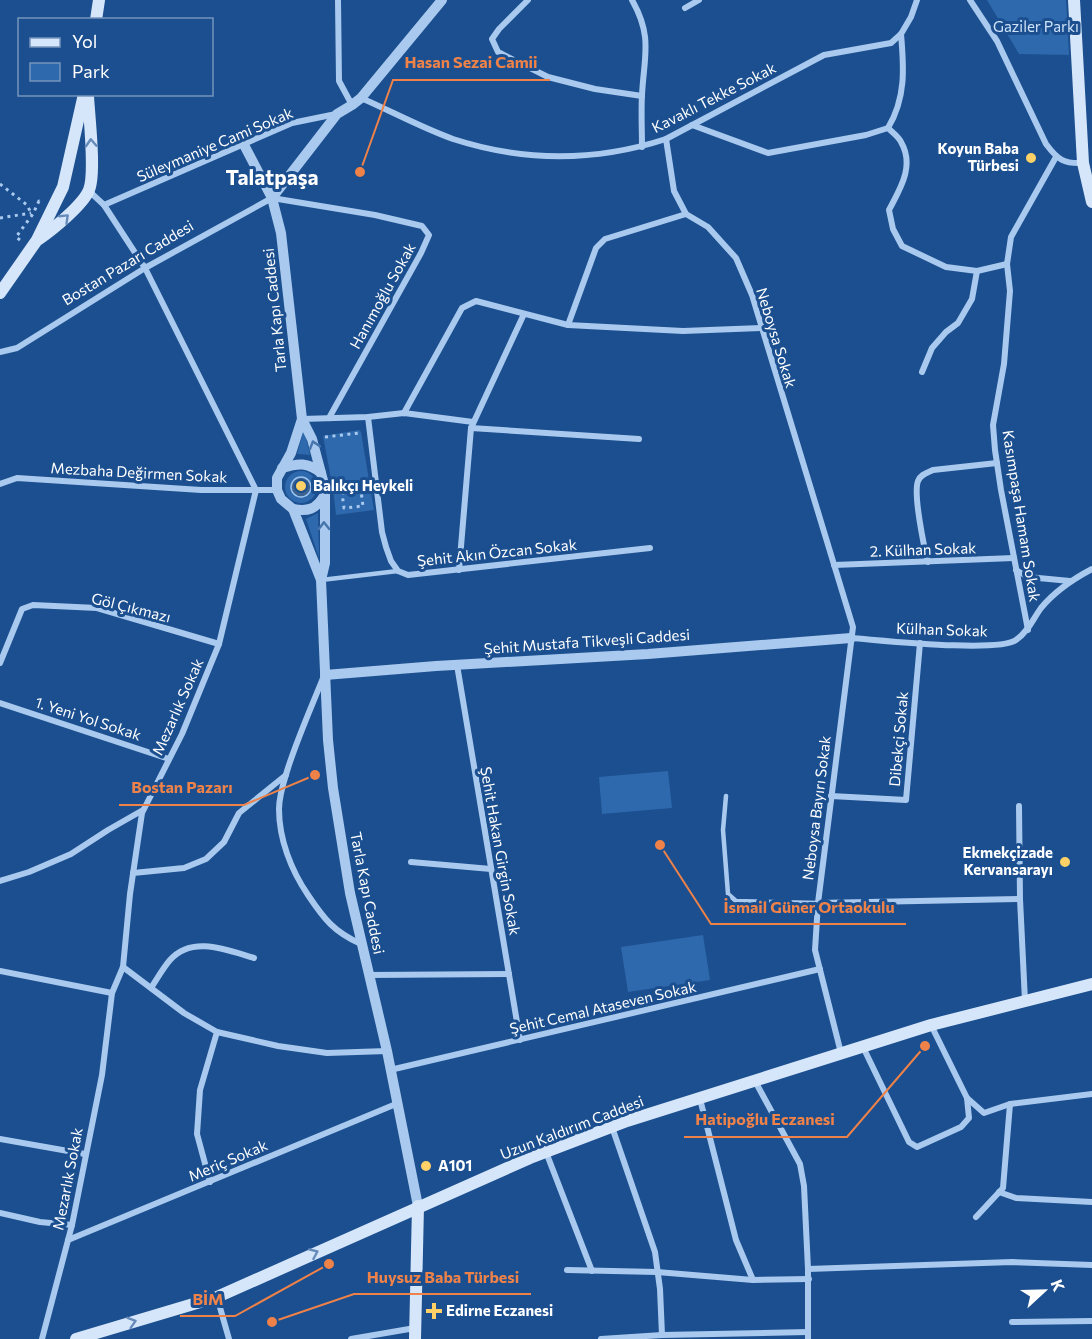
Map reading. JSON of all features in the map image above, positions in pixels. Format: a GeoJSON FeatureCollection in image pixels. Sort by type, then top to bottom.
{"type":"FeatureCollection","features":[{"type":"Feature","properties":{"kind":"main road"},"geometry":{"type":"LineString","coordinates":[[96,18],[99,0]]}},
{"type":"Feature","properties":{"kind":"main road"},"geometry":{"type":"LineString","coordinates":[[1074,0],[1083,163],[1092,202]]}},
{"type":"Feature","properties":{"kind":"main road"},"geometry":{"type":"LineString","coordinates":[[0,293],[38,240],[67,173],[86,96]]}},
{"type":"Feature","properties":{"kind":"main road"},"geometry":{"type":"LineString","coordinates":[[38,240],[54,228],[89,191],[92,176],[86,96]]}},
{"type":"Feature","properties":{"kind":"main road"},"geometry":{"type":"LineString","coordinates":[[67,173],[80,165],[92,176]]}},
{"type":"Feature","properties":{"kind":"main road"},"geometry":{"type":"LineString","coordinates":[[67,173],[68,187],[74,193],[89,191]]}},
{"type":"Feature","properties":{"kind":"main road","name":"Uzun Kaldırım Caddesi"},"geometry":{"type":"LineString","coordinates":[[76,1339],[217,1297],[418,1206],[546,1151],[612,1127],[931,1025],[1092,984]]}},
{"type":"Feature","properties":{"kind":"main road"},"geometry":{"type":"LineString","coordinates":[[416,1334],[418,1206]]}},
{"type":"Feature","properties":{"kind":"street"},"geometry":{"type":"LineString","coordinates":[[338,0],[339,81],[357,102]]}},
{"type":"Feature","properties":{"kind":"street","name":"Bostan Pazarı Caddesi"},"geometry":{"type":"LineString","coordinates":[[0,352],[17,348],[145,268],[272,198],[337,114],[357,102],[442,0]]}},
{"type":"Feature","properties":{"kind":"street"},"geometry":{"type":"LineString","coordinates":[[528,0],[492,39],[498,52],[549,77],[595,89],[642,96]]}},
{"type":"Feature","properties":{"kind":"street"},"geometry":{"type":"LineString","coordinates":[[633,0],[642,18],[647,41],[642,96],[642,147]]}},
{"type":"Feature","properties":{"kind":"street"},"geometry":{"type":"LineString","coordinates":[[685,8],[699,0]]}},
{"type":"Feature","properties":{"kind":"street"},"geometry":{"type":"LineString","coordinates":[[692,125],[768,153],[866,135],[888,128],[895,116],[904,74],[901,34],[911,17],[917,0]]}},
{"type":"Feature","properties":{"kind":"street"},"geometry":{"type":"LineString","coordinates":[[970,0],[997,41],[1047,144],[1056,157],[1070,164],[1083,163]]}},
{"type":"Feature","properties":{"kind":"street","name":"Kavaklı Tekke Sokak"},"geometry":{"type":"LineString","coordinates":[[357,102],[453,138],[512,154],[571,157],[642,147],[666,139],[824,55],[891,43],[901,34]]}},
{"type":"Feature","properties":{"kind":"street","name":"Süleymaniye Cami Sokak"},"geometry":{"type":"LineString","coordinates":[[104,206],[292,123],[337,114]]}},
{"type":"Feature","properties":{"kind":"street"},"geometry":{"type":"LineString","coordinates":[[888,128],[901,141],[907,158],[905,180],[889,210],[893,229],[902,246],[946,267],[977,271],[1007,264]]}},
{"type":"Feature","properties":{"kind":"street"},"geometry":{"type":"LineString","coordinates":[[568,325],[596,248],[604,239],[686,214],[674,191],[666,139]]}},
{"type":"Feature","properties":{"kind":"street"},"geometry":{"type":"LineString","coordinates":[[243,144],[272,198]]}},
{"type":"Feature","properties":{"kind":"street","name":"Kasımpaşa Hamam Sokak"},"geometry":{"type":"LineString","coordinates":[[1028,630],[997,463],[993,426],[1004,364],[1010,291],[1007,264],[1011,237],[1056,157]]}},
{"type":"Feature","properties":{"kind":"street"},"geometry":{"type":"LineString","coordinates":[[89,191],[104,206],[145,268],[256,490]]}},
{"type":"Feature","properties":{"kind":"street","name":"Hanımoğlu Sokak"},"geometry":{"type":"LineString","coordinates":[[272,198],[375,215],[422,226],[429,235],[329,418]]}},
{"type":"Feature","properties":{"kind":"street","name":"Tarla Kapı Caddesi"},"geometry":{"type":"LineString","coordinates":[[272,198],[281,233],[302,419],[312,439],[327,492],[325,563],[321,580],[333,788],[350,893],[387,1051],[418,1206]]}},
{"type":"Feature","properties":{"kind":"street","name":"Neboysa Sokak"},"geometry":{"type":"LineString","coordinates":[[686,214],[708,227],[736,258],[752,295],[834,565]]}},
{"type":"Feature","properties":{"kind":"street"},"geometry":{"type":"LineString","coordinates":[[922,372],[932,348],[946,332],[958,323],[972,299],[977,271]]}},
{"type":"Feature","properties":{"kind":"street"},"geometry":{"type":"LineString","coordinates":[[404,413],[462,308],[476,301],[568,325],[683,331],[761,328]]}},
{"type":"Feature","properties":{"kind":"street"},"geometry":{"type":"LineString","coordinates":[[459,570],[472,425],[524,314]]}},
{"type":"Feature","properties":{"kind":"street"},"geometry":{"type":"LineString","coordinates":[[302,419],[368,417],[404,413],[472,425],[639,439]]}},
{"type":"Feature","properties":{"kind":"street","name":"Şehit Akın Özcan Sokak"},"geometry":{"type":"LineString","coordinates":[[368,417],[382,532],[391,561],[399,571],[408,575],[650,548]]}},
{"type":"Feature","properties":{"kind":"street","name":"Tarla Kapı Caddesi"},"geometry":{"type":"LineString","coordinates":[[302,419],[291,453],[278,478],[277,490],[281,499],[293,509],[321,580]]}},
{"type":"Feature","properties":{"kind":"street"},"geometry":{"type":"LineString","coordinates":[[928,562],[921,524],[918,481],[924,473],[933,470],[997,463]]}},
{"type":"Feature","properties":{"kind":"street"},"geometry":{"type":"LineString","coordinates":[[282,468],[293,464],[303,464],[313,466],[321,473]]}},
{"type":"Feature","properties":{"kind":"street","name":"Mezbaha Değirmen Sokak"},"geometry":{"type":"LineString","coordinates":[[0,484],[17,478],[201,490],[277,490]]}},
{"type":"Feature","properties":{"kind":"street","name":"Mezarlık Sokak"},"geometry":{"type":"LineString","coordinates":[[42,1339],[72,1225],[102,1075],[112,993],[123,967],[133,873],[144,810],[182,734],[219,644],[256,490]]}},
{"type":"Feature","properties":{"kind":"street"},"geometry":{"type":"LineString","coordinates":[[293,509],[303,511],[312,509],[319,505],[327,492]]}},
{"type":"Feature","properties":{"kind":"street","name":"2. Külhan Sokak"},"geometry":{"type":"LineString","coordinates":[[834,565],[1014,558]]}},
{"type":"Feature","properties":{"kind":"street","name":"Neboysa Bayırı Sokak"},"geometry":{"type":"LineString","coordinates":[[834,565],[853,627],[818,903],[815,950],[841,1054]]}},
{"type":"Feature","properties":{"kind":"street"},"geometry":{"type":"LineString","coordinates":[[1028,630],[1042,608],[1070,581],[1092,569]]}},
{"type":"Feature","properties":{"kind":"street"},"geometry":{"type":"LineString","coordinates":[[1016,570],[1028,577],[1070,581]]}},
{"type":"Feature","properties":{"kind":"street","name":"Göl Çıkmazı"},"geometry":{"type":"LineString","coordinates":[[0,663],[22,609],[33,605],[97,608],[219,644]]}},
{"type":"Feature","properties":{"kind":"street","name":"Külhan Sokak"},"geometry":{"type":"LineString","coordinates":[[851,638],[974,646],[1014,642],[1028,630]]}},
{"type":"Feature","properties":{"kind":"street","name":"Şehit Mustafa Tikveşli Caddesi"},"geometry":{"type":"LineString","coordinates":[[325,675],[851,638]]}},
{"type":"Feature","properties":{"kind":"street","name":"Dibekçi Sokak"},"geometry":{"type":"LineString","coordinates":[[831,796],[906,800],[920,643]]}},
{"type":"Feature","properties":{"kind":"street","name":"Şehit Hakan Girgin Sokak"},"geometry":{"type":"LineString","coordinates":[[457,665],[520,1040]]}},
{"type":"Feature","properties":{"kind":"street"},"geometry":{"type":"LineString","coordinates":[[325,675],[286,775],[279,807],[282,837],[290,862],[301,884],[322,916],[344,936],[361,944]]}},
{"type":"Feature","properties":{"kind":"street","name":"1. Yeni Yol Sokak"},"geometry":{"type":"LineString","coordinates":[[0,703],[168,759]]}},
{"type":"Feature","properties":{"kind":"street"},"geometry":{"type":"LineString","coordinates":[[133,873],[184,868],[206,859],[224,842],[239,813],[286,775]]}},
{"type":"Feature","properties":{"kind":"street"},"geometry":{"type":"LineString","coordinates":[[1019,806],[1020,899],[1025,1001]]}},
{"type":"Feature","properties":{"kind":"street"},"geometry":{"type":"LineString","coordinates":[[0,882],[29,873],[71,854],[144,810]]}},
{"type":"Feature","properties":{"kind":"street"},"geometry":{"type":"LineString","coordinates":[[411,862],[491,869]]}},
{"type":"Feature","properties":{"kind":"street"},"geometry":{"type":"LineString","coordinates":[[818,903],[1020,899]]}},
{"type":"Feature","properties":{"kind":"street"},"geometry":{"type":"LineString","coordinates":[[151,988],[170,960],[180,952],[200,945],[254,958]]}},
{"type":"Feature","properties":{"kind":"street"},"geometry":{"type":"LineString","coordinates":[[123,967],[184,1013],[217,1032],[278,1046],[327,1053],[387,1051]]}},
{"type":"Feature","properties":{"kind":"street","name":"Şehit Cemal Ataseven Sokak"},"geometry":{"type":"LineString","coordinates":[[390,1070],[820,969]]}},
{"type":"Feature","properties":{"kind":"street"},"geometry":{"type":"LineString","coordinates":[[0,971],[112,993]]}},
{"type":"Feature","properties":{"kind":"street"},"geometry":{"type":"LineString","coordinates":[[368,975],[508,974]]}},
{"type":"Feature","properties":{"kind":"street"},"geometry":{"type":"LineString","coordinates":[[863,1047],[909,1142],[917,1147],[961,1128],[969,1118],[967,1098],[931,1025]]}},
{"type":"Feature","properties":{"kind":"street"},"geometry":{"type":"LineString","coordinates":[[210,1182],[196,1134],[200,1090],[217,1032]]}},
{"type":"Feature","properties":{"kind":"street"},"geometry":{"type":"LineString","coordinates":[[601,1339],[662,1335],[808,1335],[809,1279],[804,1185],[800,1164],[755,1081]]}},
{"type":"Feature","properties":{"kind":"street"},"geometry":{"type":"LineString","coordinates":[[967,1098],[984,1113],[1010,1104],[1092,1094]]}},
{"type":"Feature","properties":{"kind":"street"},"geometry":{"type":"LineString","coordinates":[[699,1099],[736,1240],[753,1280]]}},
{"type":"Feature","properties":{"kind":"street","name":"Meriç Sokak"},"geometry":{"type":"LineString","coordinates":[[68,1240],[396,1104]]}},
{"type":"Feature","properties":{"kind":"street"},"geometry":{"type":"LineString","coordinates":[[976,1217],[1003,1188],[1010,1104]]}},
{"type":"Feature","properties":{"kind":"street"},"geometry":{"type":"LineString","coordinates":[[612,1127],[655,1252],[660,1289],[662,1335]]}},
{"type":"Feature","properties":{"kind":"street"},"geometry":{"type":"LineString","coordinates":[[0,1139],[85,1154]]}},
{"type":"Feature","properties":{"kind":"street"},"geometry":{"type":"LineString","coordinates":[[546,1151],[592,1271]]}},
{"type":"Feature","properties":{"kind":"street"},"geometry":{"type":"LineString","coordinates":[[999,1192],[1016,1198],[1092,1202]]}},
{"type":"Feature","properties":{"kind":"street"},"geometry":{"type":"LineString","coordinates":[[0,1213],[40,1222],[72,1225]]}},
{"type":"Feature","properties":{"kind":"street"},"geometry":{"type":"LineString","coordinates":[[808,1269],[1012,1262],[1092,1265]]}},
{"type":"Feature","properties":{"kind":"street"},"geometry":{"type":"LineString","coordinates":[[567,1270],[657,1272],[753,1280],[809,1279]]}},
{"type":"Feature","properties":{"kind":"street"},"geometry":{"type":"LineString","coordinates":[[217,1297],[229,1339]]}},
{"type":"Feature","properties":{"kind":"street"},"geometry":{"type":"LineString","coordinates":[[1012,1322],[1092,1321]]}},
{"type":"Feature","properties":{"kind":"street"},"geometry":{"type":"LineString","coordinates":[[351,1339],[416,1334]]}},
{"type":"Feature","properties":{"kind":"lane"},"geometry":{"type":"LineString","coordinates":[[321,580],[399,571]]}},
{"type":"Feature","properties":{"kind":"lane"},"geometry":{"type":"LineString","coordinates":[[726,796],[723,830],[728,894],[736,901],[818,903]]}},
{"type":"Feature","properties":{"kind":"path"},"geometry":{"type":"LineString","coordinates":[[0,184],[27,205],[33,214],[16,237]]}},
{"type":"Feature","properties":{"kind":"path"},"geometry":{"type":"LineString","coordinates":[[0,218],[31,213]]}},
{"type":"Feature","properties":{"kind":"path"},"geometry":{"type":"LineString","coordinates":[[320,438],[357,432],[361,443]]}},
{"type":"Feature","properties":{"kind":"path"},"geometry":{"type":"LineString","coordinates":[[327,492],[368,482],[366,472]]}},
{"type":"Feature","properties":{"kind":"path"},"geometry":{"type":"LineString","coordinates":[[351,485],[352,492]]}},
{"type":"Feature","properties":{"kind":"path"},"geometry":{"type":"LineString","coordinates":[[361,490],[363,506],[344,508],[342,493],[352,492],[361,490]]}},
{"type":"Feature","properties":{"kind":"green space","name":"Gaziler Parkı"},"geometry":{"type":"Polygon","coordinates":[[[987,0],[1066,0],[1069,55],[1019,54],[987,0]]]}},
{"type":"Feature","properties":{"kind":"green space"},"geometry":{"type":"Polygon","coordinates":[[[304,429],[310,455],[297,454],[304,429]]]}},
{"type":"Feature","properties":{"kind":"green space"},"geometry":{"type":"Polygon","coordinates":[[[359,430],[374,510],[336,515],[323,436],[359,430]]]}},
{"type":"Feature","properties":{"kind":"green space"},"geometry":{"type":"Polygon","coordinates":[[[301,471],[312,476],[317,487],[312,498],[301,503],[290,498],[285,487],[290,476],[301,471]]]}},
{"type":"Feature","properties":{"kind":"green space"},"geometry":{"type":"Polygon","coordinates":[[[318,513],[319,558],[306,519],[318,513]]]}},
{"type":"Feature","properties":{"kind":"green space"},"geometry":{"type":"Polygon","coordinates":[[[668,771],[672,808],[602,814],[599,777],[668,771]]]}},
{"type":"Feature","properties":{"kind":"green space"},"geometry":{"type":"Polygon","coordinates":[[[703,935],[710,980],[628,992],[621,947],[703,935]]]}},
{"type":"Feature","properties":{"kind":"shaded area"},"geometry":{"type":"Polygon","coordinates":[[[297,477],[305,477],[311,483],[311,491],[305,497],[297,497],[291,491],[291,483],[297,477]]]}},
{"type":"Feature","properties":{"kind":"place","name":"Koyun Baba Türbesi"},"geometry":{"type":"Point","coordinates":[1031,158]}},
{"type":"Feature","properties":{"kind":"place","name":"Hasan Sezai Camii"},"geometry":{"type":"Point","coordinates":[360,172]}},
{"type":"Feature","properties":{"kind":"place","name":"Balıkçı Heykeli"},"geometry":{"type":"Point","coordinates":[301,486]}},
{"type":"Feature","properties":{"kind":"place","name":"Bostan Pazarı"},"geometry":{"type":"Point","coordinates":[315,775]}},
{"type":"Feature","properties":{"kind":"place","name":"İsmail Güner Ortaokulu"},"geometry":{"type":"Point","coordinates":[660,845]}},
{"type":"Feature","properties":{"kind":"place","name":"Ekmekçizade Kervansarayı"},"geometry":{"type":"Point","coordinates":[1065,862]}},
{"type":"Feature","properties":{"kind":"place","name":"Hatipoğlu Eczanesi"},"geometry":{"type":"Point","coordinates":[925,1046]}},
{"type":"Feature","properties":{"kind":"place","name":"A101"},"geometry":{"type":"Point","coordinates":[426,1166]}},
{"type":"Feature","properties":{"kind":"place","name":"BİM"},"geometry":{"type":"Point","coordinates":[329,1264]}},
{"type":"Feature","properties":{"kind":"place","name":"Edirne Eczanesi"},"geometry":{"type":"Point","coordinates":[434,1311]}},
{"type":"Feature","properties":{"kind":"place","name":"Huysuz Baba Türbesi"},"geometry":{"type":"Point","coordinates":[272,1322]}},
{"type":"Feature","properties":{"kind":"district","name":"Talatpaşa"},"geometry":{"type":"Point","coordinates":[272,178]}}]}
